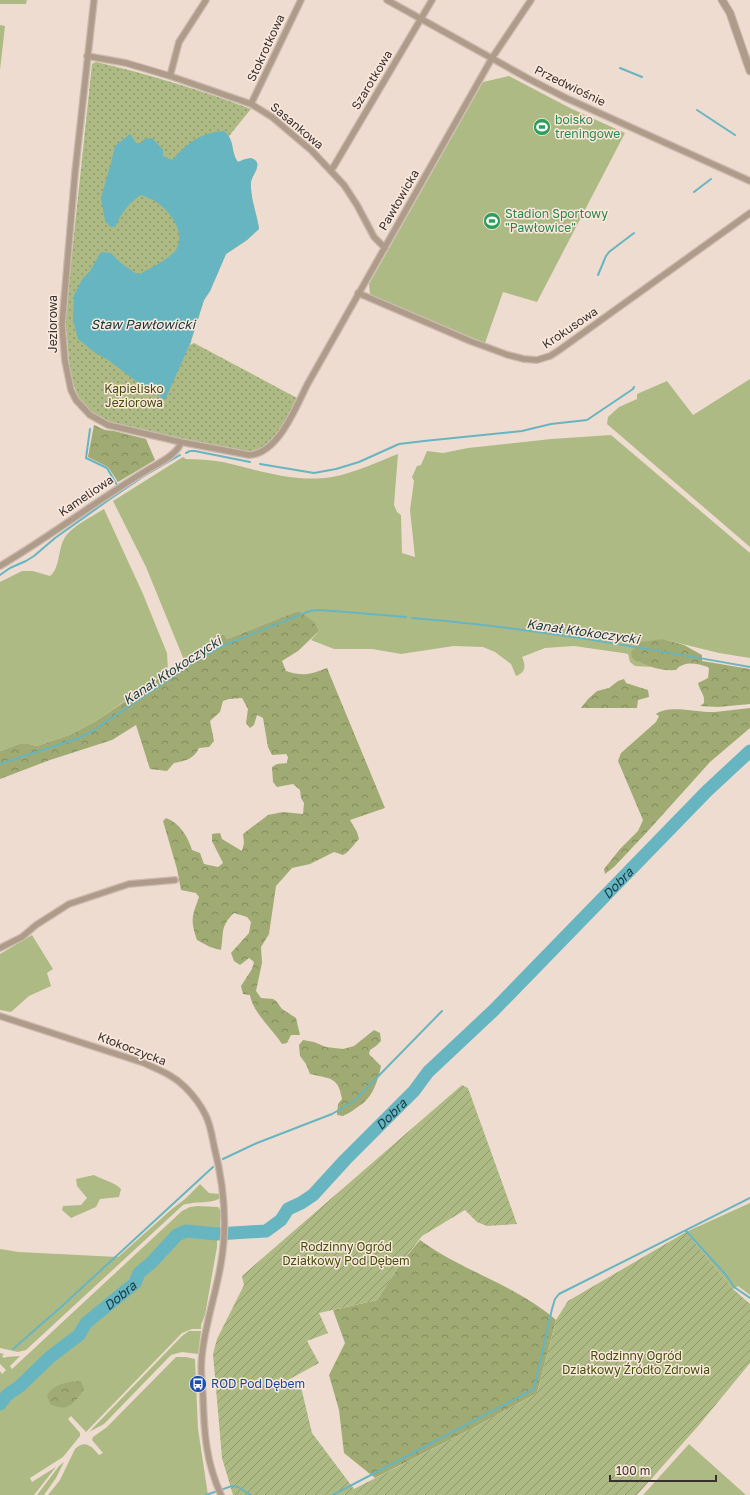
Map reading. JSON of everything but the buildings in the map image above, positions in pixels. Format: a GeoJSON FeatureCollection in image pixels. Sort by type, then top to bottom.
{"type":"FeatureCollection","features":[{"type":"Feature","properties":{"kind":"street","name":"Jeziorowa"},"geometry":{"type":"LineString","coordinates":[[94,0],[64,286],[62,325],[65,361],[69,384],[76,400],[90,415],[108,426],[181,442],[254,455],[262,452],[272,443],[283,430],[292,415]]}},
{"type":"Feature","properties":{"kind":"street"},"geometry":{"type":"LineString","coordinates":[[170,76],[179,42],[206,0]]}},
{"type":"Feature","properties":{"kind":"street","name":"Stokrotkowa"},"geometry":{"type":"LineString","coordinates":[[251,104],[301,0]]}},
{"type":"Feature","properties":{"kind":"street","name":"Przedwiośnie"},"geometry":{"type":"LineString","coordinates":[[387,0],[566,98],[750,181]]}},
{"type":"Feature","properties":{"kind":"street","name":"Szarotkowa"},"geometry":{"type":"LineString","coordinates":[[331,170],[432,0]]}},
{"type":"Feature","properties":{"kind":"street","name":"Pawłowicka"},"geometry":{"type":"LineString","coordinates":[[292,415],[358,293],[492,58],[531,0]]}},
{"type":"Feature","properties":{"kind":"street"},"geometry":{"type":"LineString","coordinates":[[722,0],[732,19],[750,71]]}},
{"type":"Feature","properties":{"kind":"street","name":"Sasankowa"},"geometry":{"type":"LineString","coordinates":[[87,56],[126,63],[170,76],[251,104],[272,117],[292,133],[331,170],[357,205],[374,237],[384,248]]}},
{"type":"Feature","properties":{"kind":"street","name":"Krokusowa"},"geometry":{"type":"LineString","coordinates":[[358,293],[491,349],[524,359],[537,360],[550,356],[558,351],[750,213]]}},
{"type":"Feature","properties":{"kind":"street","name":"Kameliowa"},"geometry":{"type":"LineString","coordinates":[[0,566],[162,461],[178,450],[181,442]]}},
{"type":"Feature","properties":{"kind":"street"},"geometry":{"type":"LineString","coordinates":[[0,948],[22,937],[36,925],[69,904],[129,884],[175,880]]}},
{"type":"Feature","properties":{"kind":"street","name":"Kłokoczycka"},"geometry":{"type":"LineString","coordinates":[[0,1016],[144,1063],[176,1079],[196,1100],[206,1115],[221,1177],[225,1220],[220,1272],[205,1331],[201,1357],[206,1450],[216,1485],[221,1495]]}},
{"type":"Feature","properties":{"kind":"green space"},"geometry":{"type":"Polygon","coordinates":[[[0,0],[27,0],[26,4],[0,4],[0,0]]]}},
{"type":"Feature","properties":{"kind":"green space"},"geometry":{"type":"Polygon","coordinates":[[[0,25],[5,26],[0,70],[0,25]]]}},
{"type":"Feature","properties":{"kind":"green space","name":"Kąpielisko Jeziorowa"},"geometry":{"type":"Polygon","coordinates":[[[96,62],[174,83],[251,109],[229,136],[238,162],[251,158],[257,162],[257,168],[251,180],[251,189],[259,229],[247,240],[226,254],[210,291],[204,300],[190,345],[194,343],[297,398],[284,423],[273,439],[258,450],[249,452],[165,436],[110,423],[92,413],[79,399],[70,371],[66,311],[92,64],[96,62]]]}},
{"type":"Feature","properties":{"kind":"green space","name":"Stadion Sportowy \"Pawłowice\""},"geometry":{"type":"Polygon","coordinates":[[[509,76],[572,109],[625,133],[537,302],[503,292],[485,343],[370,295],[369,284],[483,82],[509,76]]]}},
{"type":"Feature","properties":{"kind":"green space"},"geometry":{"type":"Polygon","coordinates":[[[750,379],[750,547],[607,424],[608,417],[619,407],[637,399],[637,394],[667,381],[693,415],[750,379]]]}},
{"type":"Feature","properties":{"kind":"green space"},"geometry":{"type":"Polygon","coordinates":[[[94,425],[105,430],[146,439],[155,460],[118,482],[108,467],[88,457],[94,425]]]}},
{"type":"Feature","properties":{"kind":"green space"},"geometry":{"type":"Polygon","coordinates":[[[611,435],[750,553],[750,658],[719,653],[662,639],[639,662],[651,667],[635,666],[630,662],[628,654],[623,653],[574,646],[545,648],[522,657],[524,668],[522,673],[516,676],[511,664],[495,652],[483,647],[454,646],[401,654],[372,649],[334,649],[311,640],[319,631],[298,611],[227,639],[224,634],[184,660],[146,567],[113,501],[183,457],[186,459],[223,462],[276,475],[318,478],[332,477],[349,473],[398,454],[394,505],[397,512],[401,515],[402,553],[415,557],[410,510],[414,481],[412,477],[417,466],[421,465],[427,451],[443,453],[468,448],[551,439],[611,435]]]}},
{"type":"Feature","properties":{"kind":"green space"},"geometry":{"type":"Polygon","coordinates":[[[104,509],[143,594],[167,653],[168,671],[96,721],[72,734],[37,746],[19,744],[0,751],[0,582],[22,571],[33,571],[50,576],[56,568],[62,543],[71,530],[104,509]]]}},
{"type":"Feature","properties":{"kind":"green space"},"geometry":{"type":"Polygon","coordinates":[[[298,611],[314,622],[319,631],[298,651],[282,661],[286,671],[297,674],[307,674],[327,668],[385,808],[350,820],[359,839],[350,850],[343,855],[334,852],[310,864],[292,868],[276,886],[269,934],[261,947],[262,963],[256,991],[261,998],[273,999],[282,1009],[296,1018],[300,1035],[291,1035],[287,1043],[282,1044],[259,1014],[250,995],[243,994],[241,986],[252,969],[254,962],[249,958],[240,965],[234,961],[231,953],[249,933],[251,922],[247,917],[234,913],[226,922],[221,950],[210,947],[197,940],[193,927],[193,918],[199,897],[196,893],[181,890],[177,869],[163,821],[166,818],[171,820],[179,827],[186,835],[192,850],[200,853],[204,864],[218,867],[223,863],[212,841],[212,834],[220,833],[222,839],[242,851],[244,843],[243,834],[268,815],[283,812],[303,814],[304,803],[301,798],[300,790],[293,784],[277,787],[273,782],[272,767],[277,764],[287,763],[288,757],[286,754],[272,755],[268,747],[263,718],[257,715],[254,725],[250,728],[246,723],[248,709],[242,698],[223,701],[220,712],[210,721],[214,741],[209,747],[199,748],[195,755],[189,759],[174,763],[167,771],[150,769],[136,725],[112,740],[50,760],[0,779],[0,751],[19,744],[37,746],[72,734],[96,721],[224,634],[227,639],[298,611]]]}},
{"type":"Feature","properties":{"kind":"green space"},"geometry":{"type":"Polygon","coordinates":[[[663,639],[684,645],[702,655],[702,661],[750,669],[750,704],[718,707],[700,706],[704,703],[704,700],[698,683],[708,678],[708,667],[687,664],[676,670],[664,670],[647,666],[632,658],[631,652],[641,642],[663,639]]]}},
{"type":"Feature","properties":{"kind":"green space"},"geometry":{"type":"Polygon","coordinates":[[[624,679],[626,683],[648,690],[649,697],[638,700],[637,708],[581,708],[597,691],[609,688],[618,681],[624,679]]]}},
{"type":"Feature","properties":{"kind":"green space"},"geometry":{"type":"Polygon","coordinates":[[[750,708],[750,728],[710,762],[647,832],[614,867],[605,874],[604,869],[620,849],[638,831],[643,820],[618,761],[621,753],[656,722],[659,716],[656,714],[662,711],[676,709],[715,712],[750,708]]]}},
{"type":"Feature","properties":{"kind":"green space"},"geometry":{"type":"Polygon","coordinates":[[[32,935],[53,969],[47,973],[51,986],[29,996],[11,1012],[0,1010],[0,954],[32,935]]]}},
{"type":"Feature","properties":{"kind":"green space"},"geometry":{"type":"Polygon","coordinates":[[[374,1030],[380,1033],[381,1041],[370,1050],[369,1054],[381,1066],[374,1088],[364,1103],[343,1116],[337,1115],[338,1104],[342,1099],[338,1086],[335,1082],[328,1078],[310,1074],[306,1064],[300,1056],[299,1045],[303,1040],[314,1042],[326,1047],[343,1049],[354,1046],[374,1030]]]}},
{"type":"Feature","properties":{"kind":"green space"},"geometry":{"type":"Polygon","coordinates":[[[462,1085],[468,1088],[517,1224],[487,1226],[477,1222],[465,1210],[422,1236],[401,1263],[377,1300],[319,1313],[328,1333],[307,1341],[319,1363],[279,1385],[301,1387],[312,1433],[354,1489],[475,1427],[537,1393],[556,1320],[568,1301],[686,1232],[733,1289],[750,1304],[750,1363],[699,1425],[637,1495],[233,1495],[222,1458],[213,1354],[217,1339],[244,1285],[242,1276],[462,1085]]]}},
{"type":"Feature","properties":{"kind":"green space"},"geometry":{"type":"Polygon","coordinates":[[[94,1175],[121,1189],[119,1197],[100,1199],[96,1207],[71,1218],[62,1210],[63,1206],[81,1205],[87,1198],[77,1186],[76,1179],[94,1175]]]}},
{"type":"Feature","properties":{"kind":"green space"},"geometry":{"type":"Polygon","coordinates":[[[200,1184],[209,1193],[220,1194],[220,1198],[213,1201],[183,1205],[26,1350],[18,1352],[0,1348],[0,1249],[19,1252],[118,1257],[185,1199],[200,1184]]]}},
{"type":"Feature","properties":{"kind":"green space"},"geometry":{"type":"Polygon","coordinates":[[[750,1203],[750,1295],[738,1286],[733,1289],[686,1232],[750,1203]]]}},
{"type":"Feature","properties":{"kind":"green space"},"geometry":{"type":"Polygon","coordinates":[[[190,1207],[218,1207],[221,1211],[219,1238],[217,1238],[217,1247],[205,1315],[201,1329],[192,1329],[182,1333],[86,1432],[71,1416],[68,1419],[80,1433],[80,1436],[63,1457],[30,1478],[32,1482],[56,1467],[34,1495],[0,1495],[0,1408],[8,1398],[22,1390],[28,1382],[136,1287],[143,1275],[167,1250],[163,1245],[140,1266],[123,1287],[84,1320],[70,1336],[35,1366],[20,1383],[0,1400],[0,1371],[2,1374],[6,1370],[0,1364],[0,1353],[4,1354],[2,1356],[4,1358],[20,1356],[10,1366],[12,1369],[182,1211],[190,1207]]]}},
{"type":"Feature","properties":{"kind":"green space"},"geometry":{"type":"Polygon","coordinates":[[[420,1240],[453,1261],[524,1297],[556,1320],[537,1393],[475,1427],[375,1478],[344,1453],[339,1410],[329,1375],[345,1343],[333,1310],[377,1300],[401,1263],[420,1240]]]}},
{"type":"Feature","properties":{"kind":"green space"},"geometry":{"type":"Polygon","coordinates":[[[189,1331],[201,1331],[198,1354],[182,1352],[171,1355],[104,1424],[89,1432],[182,1336],[189,1331]]]}},
{"type":"Feature","properties":{"kind":"green space"},"geometry":{"type":"Polygon","coordinates":[[[176,1357],[195,1359],[198,1429],[208,1495],[48,1495],[60,1480],[75,1449],[86,1444],[99,1455],[103,1453],[92,1440],[93,1437],[107,1427],[176,1357]]]}},
{"type":"Feature","properties":{"kind":"green space"},"geometry":{"type":"Polygon","coordinates":[[[81,1381],[84,1389],[77,1399],[70,1405],[66,1407],[56,1407],[50,1404],[47,1395],[54,1388],[66,1383],[81,1381]]]}},
{"type":"Feature","properties":{"kind":"green space"},"geometry":{"type":"Polygon","coordinates":[[[689,1444],[746,1495],[643,1495],[689,1444]]]}},
{"type":"Feature","properties":{"kind":"green space"},"geometry":{"type":"Polygon","coordinates":[[[64,1462],[56,1478],[44,1495],[37,1495],[59,1466],[64,1462]]]}},
{"type":"Feature","properties":{"kind":"water","name":"Staw Pawłowicki"},"geometry":{"type":"Polygon","coordinates":[[[224,131],[232,143],[234,154],[238,162],[251,158],[257,162],[257,168],[251,180],[251,189],[259,229],[247,240],[226,254],[210,291],[204,300],[189,346],[165,400],[140,384],[108,360],[94,352],[78,339],[73,319],[74,295],[83,278],[90,271],[101,252],[111,253],[121,263],[135,273],[140,274],[171,255],[177,248],[179,242],[178,229],[167,211],[150,198],[141,195],[126,209],[115,227],[111,227],[105,221],[101,198],[115,146],[130,134],[136,143],[142,143],[144,139],[152,138],[163,150],[163,156],[172,160],[195,140],[208,134],[224,131]]]}},
{"type":"Feature","properties":{"kind":"waterway"},"geometry":{"type":"LineString","coordinates":[[620,68],[642,77]]}},
{"type":"Feature","properties":{"kind":"waterway"},"geometry":{"type":"LineString","coordinates":[[697,110],[735,135]]}},
{"type":"Feature","properties":{"kind":"waterway"},"geometry":{"type":"LineString","coordinates":[[694,192],[711,179]]}},
{"type":"Feature","properties":{"kind":"waterway"},"geometry":{"type":"LineString","coordinates":[[598,275],[609,252],[634,233]]}},
{"type":"Feature","properties":{"kind":"waterway"},"geometry":{"type":"LineString","coordinates":[[260,464],[314,473],[336,469],[359,462],[399,444],[522,431],[551,424],[587,420],[634,387]]}},
{"type":"Feature","properties":{"kind":"waterway"},"geometry":{"type":"LineString","coordinates":[[90,429],[86,458],[107,468],[117,485]]}},
{"type":"Feature","properties":{"kind":"waterway"},"geometry":{"type":"LineString","coordinates":[[186,453],[195,451],[250,462]]}},
{"type":"Feature","properties":{"kind":"waterway"},"geometry":{"type":"LineString","coordinates":[[0,575],[10,568],[34,556],[55,538],[110,499],[144,476],[180,455]]}},
{"type":"Feature","properties":{"kind":"waterway","name":"Kanał Kłokoczycki"},"geometry":{"type":"LineString","coordinates":[[0,764],[79,738],[91,732],[193,663],[222,646],[310,611],[334,611],[406,617]]}},
{"type":"Feature","properties":{"kind":"waterway","name":"Kanał Kłokoczycki"},"geometry":{"type":"LineString","coordinates":[[412,618],[540,632],[750,667]]}},
{"type":"Feature","properties":{"kind":"waterway","name":"Dobra"},"geometry":{"type":"LineString","coordinates":[[0,1404],[7,1395],[20,1386],[50,1357],[79,1335],[86,1323],[135,1283],[139,1273],[151,1263],[177,1235],[186,1231],[217,1234],[266,1231],[281,1220],[288,1209],[313,1195],[345,1160],[414,1091],[428,1072],[494,1010],[707,791],[750,751]]}},
{"type":"Feature","properties":{"kind":"waterway"},"geometry":{"type":"LineString","coordinates":[[223,1159],[257,1143],[332,1114],[354,1101],[442,1011]]}},
{"type":"Feature","properties":{"kind":"waterway"},"geometry":{"type":"LineString","coordinates":[[13,1349],[61,1307],[213,1167]]}},
{"type":"Feature","properties":{"kind":"waterway"},"geometry":{"type":"LineString","coordinates":[[333,1495],[534,1389],[552,1309],[555,1299],[559,1294],[750,1198]]}},
{"type":"Feature","properties":{"kind":"waterway"},"geometry":{"type":"LineString","coordinates":[[686,1231],[726,1275],[734,1287],[750,1298]]}},
{"type":"Feature","properties":{"kind":"waterway"},"geometry":{"type":"LineString","coordinates":[[206,1495],[232,1486],[238,1487],[251,1495]]}},
{"type":"Feature","properties":{"kind":"place","name":"boisko treningowe"},"geometry":{"type":"Point","coordinates":[542,127]}},
{"type":"Feature","properties":{"kind":"place","name":"Stadion Sportowy \"Pawłowice\""},"geometry":{"type":"Point","coordinates":[492,221]}},
{"type":"Feature","properties":{"kind":"place","name":"ROD Pod Dębem"},"geometry":{"type":"Point","coordinates":[198,1384]}},
{"type":"Feature","properties":{"kind":"park label","name":"Rodzinny Ogród Działkowy Pod Dębem"},"geometry":{"type":"Point","coordinates":[346,1254]}},
{"type":"Feature","properties":{"kind":"park label","name":"Rodzinny Ogród Działkowy Źródło Zdrowia"},"geometry":{"type":"Point","coordinates":[636,1363]}}]}
